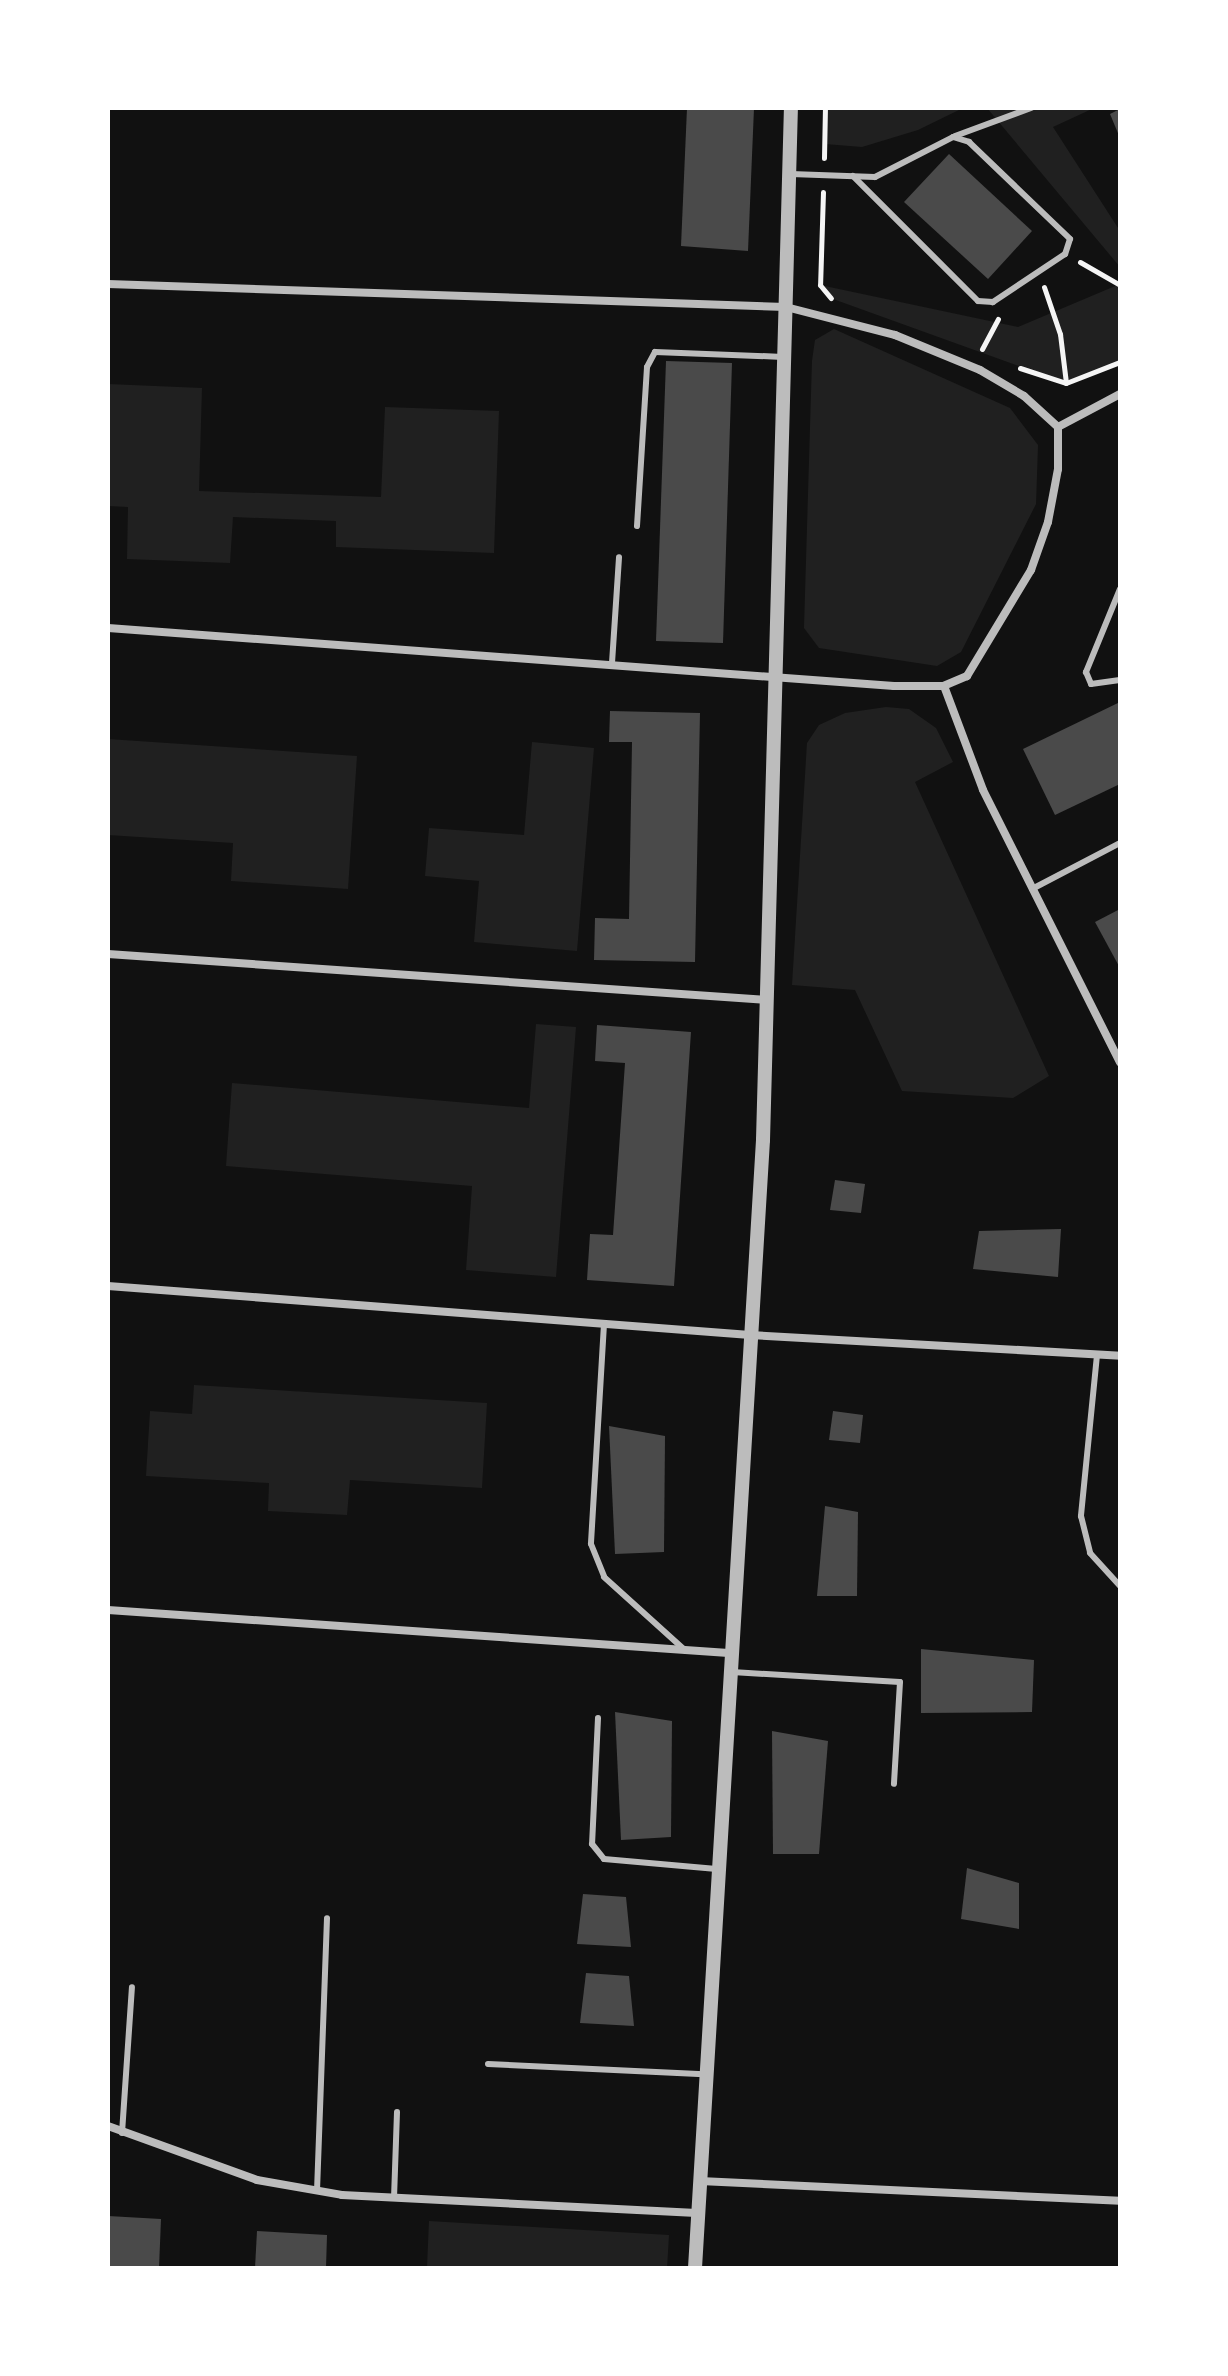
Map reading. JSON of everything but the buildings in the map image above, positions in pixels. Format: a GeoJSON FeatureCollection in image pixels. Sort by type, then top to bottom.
{"type":"FeatureCollection","features":[{"type":"Feature","properties":{"kind":"street"},"geometry":{"type":"LineString","coordinates":[[695,2268],[767,1000],[791,108]]}},
{"type":"Feature","properties":{"kind":"street"},"geometry":{"type":"LineString","coordinates":[[108,284],[786,307],[895,335],[961,361],[1024,396],[1058,427],[1058,469],[1048,522],[1031,570],[967,676],[944,686],[881,686],[778,675],[108,628]]}},
{"type":"Feature","properties":{"kind":"street"},"geometry":{"type":"LineString","coordinates":[[1058,427],[1120,394]]}},
{"type":"Feature","properties":{"kind":"street"},"geometry":{"type":"LineString","coordinates":[[944,686],[983,790],[1120,1062]]}},
{"type":"Feature","properties":{"kind":"street"},"geometry":{"type":"LineString","coordinates":[[108,954],[767,1000]]}},
{"type":"Feature","properties":{"kind":"street"},"geometry":{"type":"LineString","coordinates":[[108,1286],[750,1335],[1120,1356]]}},
{"type":"Feature","properties":{"kind":"street"},"geometry":{"type":"LineString","coordinates":[[108,1610],[729,1653]]}},
{"type":"Feature","properties":{"kind":"street"},"geometry":{"type":"LineString","coordinates":[[108,2126],[257,2180],[317,2191],[394,2198],[697,2213]]}},
{"type":"Feature","properties":{"kind":"street"},"geometry":{"type":"LineString","coordinates":[[699,2181],[1117,2201]]}},
{"type":"Feature","properties":{"kind":"lane"},"geometry":{"type":"LineString","coordinates":[[789,174],[853,176],[893,171],[953,137],[1031,108]]}},
{"type":"Feature","properties":{"kind":"lane"},"geometry":{"type":"LineString","coordinates":[[853,176],[978,301],[993,302],[1065,254],[1070,239],[1063,228],[969,142],[953,137]]}},
{"type":"Feature","properties":{"kind":"lane"},"geometry":{"type":"LineString","coordinates":[[637,526],[647,367],[655,352],[785,357]]}},
{"type":"Feature","properties":{"kind":"lane"},"geometry":{"type":"LineString","coordinates":[[612,663],[619,557]]}},
{"type":"Feature","properties":{"kind":"lane"},"geometry":{"type":"LineString","coordinates":[[1120,589],[1086,672],[1091,684],[1120,680]]}},
{"type":"Feature","properties":{"kind":"lane"},"geometry":{"type":"LineString","coordinates":[[1032,889],[1120,843]]}},
{"type":"Feature","properties":{"kind":"lane"},"geometry":{"type":"LineString","coordinates":[[604,1324],[591,1544],[604,1577],[686,1651]]}},
{"type":"Feature","properties":{"kind":"lane"},"geometry":{"type":"LineString","coordinates":[[1097,1355],[1081,1516],[1090,1553],[1120,1586]]}},
{"type":"Feature","properties":{"kind":"lane"},"geometry":{"type":"LineString","coordinates":[[728,1672],[900,1682],[894,1784]]}},
{"type":"Feature","properties":{"kind":"lane"},"geometry":{"type":"LineString","coordinates":[[598,1718],[592,1844],[604,1859],[717,1869]]}},
{"type":"Feature","properties":{"kind":"lane"},"geometry":{"type":"LineString","coordinates":[[317,2191],[327,1918]]}},
{"type":"Feature","properties":{"kind":"lane"},"geometry":{"type":"LineString","coordinates":[[122,2133],[132,1987]]}},
{"type":"Feature","properties":{"kind":"lane"},"geometry":{"type":"LineString","coordinates":[[488,2064],[704,2074]]}},
{"type":"Feature","properties":{"kind":"lane"},"geometry":{"type":"LineString","coordinates":[[394,2198],[397,2112]]}},
{"type":"Feature","properties":{"kind":"lane"},"geometry":{"type":"LineString","coordinates":[[1117,2201],[1120,2191]]}},
{"type":"Feature","properties":{"kind":"path"},"geometry":{"type":"LineString","coordinates":[[825,108],[820,285],[833,299],[848,304]]}},
{"type":"Feature","properties":{"kind":"path"},"geometry":{"type":"LineString","coordinates":[[1065,254],[1120,285]]}},
{"type":"Feature","properties":{"kind":"path"},"geometry":{"type":"LineString","coordinates":[[1038,272],[1060,334],[1066,383]]}},
{"type":"Feature","properties":{"kind":"path"},"geometry":{"type":"LineString","coordinates":[[984,346],[1000,315]]}},
{"type":"Feature","properties":{"kind":"path"},"geometry":{"type":"LineString","coordinates":[[967,346],[996,357]]}},
{"type":"Feature","properties":{"kind":"path"},"geometry":{"type":"LineString","coordinates":[[1010,363],[1066,383],[1120,362]]}},
{"type":"Feature","properties":{"kind":"shaded area"},"geometry":{"type":"Polygon","coordinates":[[[825,108],[963,108],[918,130],[862,147],[825,144],[825,108]]]}},
{"type":"Feature","properties":{"kind":"shaded area"},"geometry":{"type":"Polygon","coordinates":[[[987,108],[1094,108],[1053,127],[1120,231],[1120,267],[987,108]]]}},
{"type":"Feature","properties":{"kind":"shaded area"},"geometry":{"type":"Polygon","coordinates":[[[1120,284],[1120,362],[1066,383],[833,299],[820,285],[1018,327],[1120,284]]]}},
{"type":"Feature","properties":{"kind":"shaded area"},"geometry":{"type":"Polygon","coordinates":[[[834,329],[1010,408],[1038,445],[1036,504],[961,652],[937,666],[819,648],[804,628],[812,361],[815,340],[834,329]]]}},
{"type":"Feature","properties":{"kind":"shaded area"},"geometry":{"type":"Polygon","coordinates":[[[108,384],[202,388],[199,491],[381,497],[385,407],[499,411],[494,553],[336,547],[336,521],[233,517],[230,563],[127,559],[128,507],[108,506],[108,384]]]}},
{"type":"Feature","properties":{"kind":"shaded area"},"geometry":{"type":"Polygon","coordinates":[[[886,707],[909,709],[936,728],[953,762],[915,782],[1049,1076],[1013,1098],[902,1091],[855,990],[792,985],[807,743],[819,725],[845,713],[886,707]]]}},
{"type":"Feature","properties":{"kind":"shaded area"},"geometry":{"type":"Polygon","coordinates":[[[108,739],[357,756],[348,889],[231,881],[233,843],[108,835],[108,739]]]}},
{"type":"Feature","properties":{"kind":"shaded area"},"geometry":{"type":"Polygon","coordinates":[[[532,742],[594,748],[577,951],[474,942],[479,881],[425,876],[429,828],[524,835],[532,742]]]}},
{"type":"Feature","properties":{"kind":"shaded area"},"geometry":{"type":"Polygon","coordinates":[[[536,1024],[576,1027],[556,1277],[466,1270],[472,1186],[226,1166],[232,1083],[529,1108],[536,1024]]]}},
{"type":"Feature","properties":{"kind":"shaded area"},"geometry":{"type":"Polygon","coordinates":[[[194,1385],[487,1403],[482,1488],[350,1480],[347,1515],[268,1511],[269,1483],[146,1476],[150,1411],[192,1414],[194,1385]]]}},
{"type":"Feature","properties":{"kind":"shaded area"},"geometry":{"type":"Polygon","coordinates":[[[429,2221],[669,2235],[667,2268],[427,2268],[429,2221]]]}}]}
